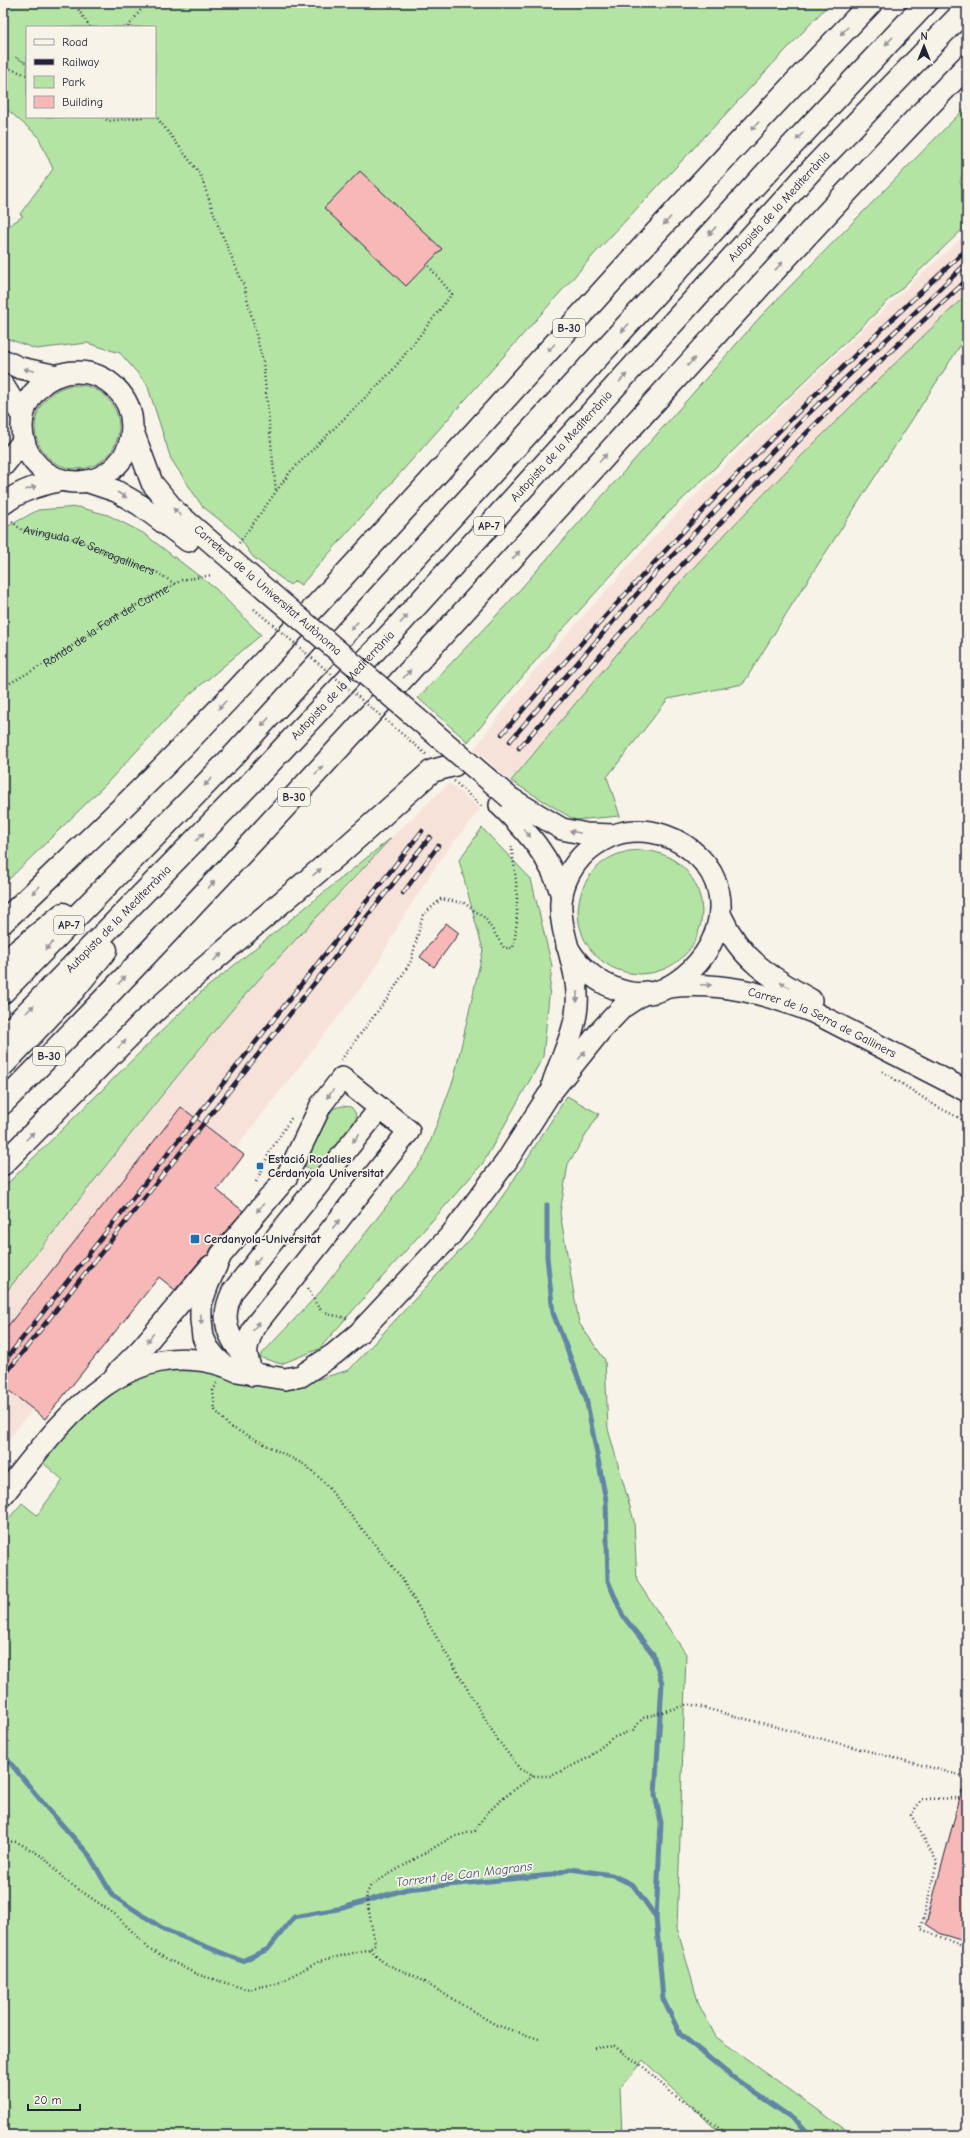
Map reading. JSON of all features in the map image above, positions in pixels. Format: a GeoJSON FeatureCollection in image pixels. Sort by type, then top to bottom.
{"type":"FeatureCollection","features":[{"type":"Feature","properties":{"kind":"highway","name":"B-30"},"geometry":{"type":"LineString","coordinates":[[3,922],[165,765],[269,656],[741,141],[871,3]]}},
{"type":"Feature","properties":{"kind":"highway","name":"AP-7"},"geometry":{"type":"LineString","coordinates":[[3,992],[236,754],[761,178],[926,3]]}},
{"type":"Feature","properties":{"kind":"highway","name":"Autopista de la Mediterrània"},"geometry":{"type":"LineString","coordinates":[[3,1037],[183,854],[398,626],[816,165],[967,8]]}},
{"type":"Feature","properties":{"kind":"highway","name":"B-30"},"geometry":{"type":"LineString","coordinates":[[3,1103],[96,1009],[360,726],[807,236],[967,66]]}},
{"type":"Feature","properties":{"kind":"highway"},"geometry":{"type":"LineString","coordinates":[[3,901],[124,790],[165,765]]}},
{"type":"Feature","properties":{"kind":"highway"},"geometry":{"type":"LineString","coordinates":[[3,1164],[137,1029],[182,987],[341,852],[432,771],[454,773]]}},
{"type":"Feature","properties":{"kind":"highway"},"geometry":{"type":"LineString","coordinates":[[3,1065],[73,991],[183,854]]}},
{"type":"Feature","properties":{"kind":"highway"},"geometry":{"type":"LineString","coordinates":[[3,963],[135,858]]}},
{"type":"Feature","properties":{"kind":"highway"},"geometry":{"type":"LineString","coordinates":[[3,1120],[96,1009]]}},
{"type":"Feature","properties":{"kind":"street"},"geometry":{"type":"LineString","coordinates":[[3,360],[20,368],[57,376],[80,373],[96,376],[106,381],[119,392],[126,402],[130,412],[132,429],[127,450],[118,463],[101,476],[86,481],[62,480],[30,488],[13,496],[6,511]]}},
{"type":"Feature","properties":{"kind":"street"},"geometry":{"type":"LineString","coordinates":[[57,376],[35,392],[29,402],[24,417],[24,440],[28,451],[38,465],[62,480]]}},
{"type":"Feature","properties":{"kind":"street"},"geometry":{"type":"LineString","coordinates":[[3,385],[13,398],[24,417]]}},
{"type":"Feature","properties":{"kind":"street","name":"Carretera de la Universitat Autònoma"},"geometry":{"type":"LineString","coordinates":[[132,429],[152,483],[175,511],[245,579],[454,773],[497,803],[562,829],[586,834],[613,836]]}},
{"type":"Feature","properties":{"kind":"street"},"geometry":{"type":"LineString","coordinates":[[3,466],[24,440]]}},
{"type":"Feature","properties":{"kind":"street","name":"Carretera de la Universitat Autònoma"},"geometry":{"type":"LineString","coordinates":[[86,481],[116,491],[140,505],[245,579],[497,803],[542,850],[555,874],[562,896]]}},
{"type":"Feature","properties":{"kind":"street"},"geometry":{"type":"LineString","coordinates":[[548,1096],[570,1036],[577,1007],[576,980],[560,921],[562,896],[567,878],[577,862],[597,844],[613,836],[628,832],[654,833],[671,838],[685,845],[709,870],[717,886],[721,916],[718,929],[703,955],[692,968],[668,987]]}},
{"type":"Feature","properties":{"kind":"street","name":"Carrer de la Serra de Galliners"},"geometry":{"type":"LineString","coordinates":[[721,916],[730,935],[738,947],[773,978],[881,1040],[967,1082]]}},
{"type":"Feature","properties":{"kind":"street"},"geometry":{"type":"LineString","coordinates":[[567,946],[580,966],[596,979],[619,990],[646,992]]}},
{"type":"Feature","properties":{"kind":"street","name":"Carrer de la Serra de Galliners"},"geometry":{"type":"LineString","coordinates":[[646,992],[668,987],[711,985],[758,993],[787,1001],[813,1012],[967,1091]]}},
{"type":"Feature","properties":{"kind":"street"},"geometry":{"type":"LineString","coordinates":[[105,1384],[140,1367],[165,1361],[197,1359],[225,1366],[251,1369],[284,1379],[301,1376],[334,1354],[368,1323],[455,1230],[502,1168],[548,1096],[601,1030],[623,1007],[646,992]]}},
{"type":"Feature","properties":{"kind":"street"},"geometry":{"type":"LineString","coordinates":[[3,1495],[61,1423],[105,1384],[141,1349],[194,1284],[221,1255],[286,1178],[321,1105],[342,1078],[409,1131],[254,1327],[246,1346],[251,1369]]}},
{"type":"Feature","properties":{"kind":"street"},"geometry":{"type":"LineString","coordinates":[[251,1369],[234,1345],[229,1334],[226,1321],[227,1304],[233,1291],[380,1108]]}},
{"type":"Feature","properties":{"kind":"street"},"geometry":{"type":"LineString","coordinates":[[221,1255],[201,1304],[201,1320],[203,1337],[208,1348],[225,1366]]}},
{"type":"Feature","properties":{"kind":"path"},"geometry":{"type":"LineString","coordinates":[[74,3],[89,26]]}},
{"type":"Feature","properties":{"kind":"path"},"geometry":{"type":"LineString","coordinates":[[129,26],[146,3]]}},
{"type":"Feature","properties":{"kind":"path"},"geometry":{"type":"LineString","coordinates":[[3,66],[26,75]]}},
{"type":"Feature","properties":{"kind":"path"},"geometry":{"type":"LineString","coordinates":[[156,116],[200,174],[244,286],[263,362],[276,492]]}},
{"type":"Feature","properties":{"kind":"path"},"geometry":{"type":"LineString","coordinates":[[104,118],[108,121],[134,118]]}},
{"type":"Feature","properties":{"kind":"path"},"geometry":{"type":"LineString","coordinates":[[238,545],[291,471],[392,371],[452,294],[427,264]]}},
{"type":"Feature","properties":{"kind":"path","name":"Avinguda de Serragalliners"},"geometry":{"type":"LineString","coordinates":[[6,511],[20,529],[75,539],[158,573],[175,584]]}},
{"type":"Feature","properties":{"kind":"path","name":"Ronda de la Font del Carme"},"geometry":{"type":"LineString","coordinates":[[3,687],[53,659],[108,621],[182,580],[212,575]]}},
{"type":"Feature","properties":{"kind":"path"},"geometry":{"type":"LineString","coordinates":[[254,609],[428,755]]}},
{"type":"Feature","properties":{"kind":"path"},"geometry":{"type":"LineString","coordinates":[[454,773],[497,803]]}},
{"type":"Feature","properties":{"kind":"path"},"geometry":{"type":"LineString","coordinates":[[340,1061],[392,992],[411,961],[423,916],[441,899],[464,903],[484,918],[504,948],[513,948],[516,934],[516,873],[511,844],[508,838]]}},
{"type":"Feature","properties":{"kind":"path"},"geometry":{"type":"LineString","coordinates":[[255,1185],[270,1151],[293,1116]]}},
{"type":"Feature","properties":{"kind":"path"},"geometry":{"type":"LineString","coordinates":[[293,1278],[308,1289],[318,1310],[327,1315],[368,1323]]}},
{"type":"Feature","properties":{"kind":"path"},"geometry":{"type":"LineString","coordinates":[[225,1366],[213,1390],[215,1410],[229,1426],[305,1465],[323,1481],[400,1576],[497,1739],[520,1769],[533,1776],[551,1776],[588,1758],[612,1738],[633,1730],[643,1718],[689,1704],[967,1777]]}},
{"type":"Feature","properties":{"kind":"path"},"geometry":{"type":"LineString","coordinates":[[3,1841],[17,1842],[45,1858],[65,1880],[116,1915],[150,1950],[196,1974],[246,1989],[276,1984],[320,1962],[370,1949],[375,1944],[366,1894],[371,1885],[452,1837],[475,1831],[480,1820],[496,1805],[533,1776]]}},
{"type":"Feature","properties":{"kind":"path"},"geometry":{"type":"LineString","coordinates":[[967,1798],[922,1799],[911,1815],[937,1862],[921,1929],[967,1948]]}},
{"type":"Feature","properties":{"kind":"path"},"geometry":{"type":"LineString","coordinates":[[370,1949],[384,1963],[414,1976],[496,2025],[540,2039]]}},
{"type":"Feature","properties":{"kind":"path"},"geometry":{"type":"LineString","coordinates":[[594,2048],[614,2046],[646,2069],[671,2093],[694,2108],[727,2135]]}},
{"type":"Feature","properties":{"kind":"shaded area"},"geometry":{"type":"Polygon","coordinates":[[[967,233],[967,294],[824,434],[694,568],[572,708],[511,781],[474,749],[532,673],[659,532],[792,397],[967,233]]]}},
{"type":"Feature","properties":{"kind":"shaded area"},"geometry":{"type":"Polygon","coordinates":[[[449,783],[480,809],[437,864],[398,926],[373,972],[3,1447],[3,1296],[216,1029],[283,951],[342,892],[391,838],[449,783]]]}},
{"type":"Feature","properties":{"kind":"green space"},"geometry":{"type":"Polygon","coordinates":[[[3,3],[830,3],[597,251],[301,585],[295,581],[290,585],[253,557],[236,533],[202,506],[171,459],[147,384],[120,353],[87,343],[36,349],[3,337],[3,230],[23,216],[20,214],[53,169],[38,136],[3,106],[3,3]]]}},
{"type":"Feature","properties":{"kind":"green space"},"geometry":{"type":"Polygon","coordinates":[[[967,106],[967,162],[960,182],[967,197],[967,225],[663,518],[553,640],[468,742],[418,698],[509,602],[761,316],[967,106]]]}},
{"type":"Feature","properties":{"kind":"green space"},"geometry":{"type":"Polygon","coordinates":[[[967,294],[967,335],[793,603],[743,684],[668,699],[607,777],[620,816],[575,820],[511,781],[624,646],[694,567],[761,497],[897,361],[967,294]]]}},
{"type":"Feature","properties":{"kind":"green space"},"geometry":{"type":"Polygon","coordinates":[[[77,385],[93,388],[107,397],[116,411],[119,427],[116,443],[107,457],[93,466],[77,469],[61,466],[47,457],[38,443],[35,427],[38,411],[47,397],[61,388],[77,385]]]}},
{"type":"Feature","properties":{"kind":"green space"},"geometry":{"type":"Polygon","coordinates":[[[78,507],[108,515],[143,533],[216,589],[261,635],[190,694],[106,784],[3,885],[3,529],[38,510],[78,507]]]}},
{"type":"Feature","properties":{"kind":"green space"},"geometry":{"type":"Polygon","coordinates":[[[482,828],[531,879],[552,966],[543,1057],[483,1163],[319,1349],[281,1364],[259,1357],[321,1291],[425,1156],[454,1078],[483,950],[459,860],[482,828]]]}},
{"type":"Feature","properties":{"kind":"green space"},"geometry":{"type":"Polygon","coordinates":[[[391,838],[237,1004],[162,1095],[3,1296],[3,1188],[200,993],[391,838]]]}},
{"type":"Feature","properties":{"kind":"green space"},"geometry":{"type":"Polygon","coordinates":[[[646,850],[664,854],[675,860],[688,872],[698,888],[702,912],[698,936],[692,947],[680,960],[658,972],[634,974],[616,970],[605,964],[592,952],[580,930],[578,906],[582,888],[588,877],[600,864],[622,852],[646,850]]]}},
{"type":"Feature","properties":{"kind":"green space"},"geometry":{"type":"Polygon","coordinates":[[[567,1096],[599,1114],[568,1164],[560,1213],[579,1323],[605,1360],[608,1429],[634,1521],[637,1581],[686,1654],[677,1928],[699,2005],[716,2037],[853,2135],[722,2135],[643,2060],[620,2088],[622,2135],[3,2135],[3,1525],[22,1503],[37,1515],[63,1480],[42,1462],[90,1405],[119,1384],[154,1372],[195,1366],[292,1387],[349,1370],[477,1232],[511,1184],[567,1096]]]}},
{"type":"Feature","properties":{"kind":"green space"},"geometry":{"type":"Polygon","coordinates":[[[342,1106],[351,1107],[355,1112],[357,1121],[315,1173],[302,1164],[331,1111],[342,1106]]]}},
{"type":"Feature","properties":{"kind":"building"},"geometry":{"type":"Polygon","coordinates":[[[360,171],[442,249],[406,286],[324,208],[360,171]]]}},
{"type":"Feature","properties":{"kind":"building"},"geometry":{"type":"Polygon","coordinates":[[[446,923],[459,933],[434,967],[420,957],[446,923]]]}},
{"type":"Feature","properties":{"kind":"building"},"geometry":{"type":"Polygon","coordinates":[[[181,1107],[244,1155],[217,1190],[243,1211],[212,1247],[208,1255],[202,1258],[175,1290],[159,1277],[45,1419],[3,1386],[3,1332],[181,1107]]]}},
{"type":"Feature","properties":{"kind":"building"},"geometry":{"type":"Polygon","coordinates":[[[962,1790],[967,1790],[967,1942],[941,1934],[926,1924],[962,1790]]]}},
{"type":"Feature","properties":{"kind":"waterway"},"geometry":{"type":"LineString","coordinates":[[547,1205],[547,1257],[553,1313],[586,1398],[606,1500],[608,1581],[623,1616],[653,1654],[662,1683],[655,1795],[661,1823],[656,1917]]}},
{"type":"Feature","properties":{"kind":"waterway","name":"Torrent de Can Magrans"},"geometry":{"type":"LineString","coordinates":[[3,1754],[47,1808],[89,1855],[112,1895],[165,1930],[242,1961],[268,1949],[294,1917],[343,1908],[407,1889],[551,1875],[570,1869],[612,1875],[633,1885],[656,1917],[663,1999],[680,2034],[731,2076],[799,2123],[810,2135]]}},
{"type":"Feature","properties":{"kind":"railway"},"geometry":{"type":"LineString","coordinates":[[502,734],[613,608],[785,424],[967,249]]}},
{"type":"Feature","properties":{"kind":"railway"},"geometry":{"type":"LineString","coordinates":[[510,741],[649,580],[809,413],[967,263]]}},
{"type":"Feature","properties":{"kind":"railway"},"geometry":{"type":"LineString","coordinates":[[519,748],[681,565],[748,493],[873,368],[967,280]]}},
{"type":"Feature","properties":{"kind":"railway"},"geometry":{"type":"LineString","coordinates":[[3,1363],[422,831]]}},
{"type":"Feature","properties":{"kind":"railway"},"geometry":{"type":"LineString","coordinates":[[3,1377],[430,837]]}},
{"type":"Feature","properties":{"kind":"railway"},"geometry":{"type":"LineString","coordinates":[[403,893],[438,846]]}},
{"type":"Feature","properties":{"kind":"place","name":"Estació Rodalies Cerdanyola Universitat"},"geometry":{"type":"Point","coordinates":[260,1166]}},
{"type":"Feature","properties":{"kind":"place","name":"Cerdanyola-Universitat"},"geometry":{"type":"Point","coordinates":[195,1239]}}]}
